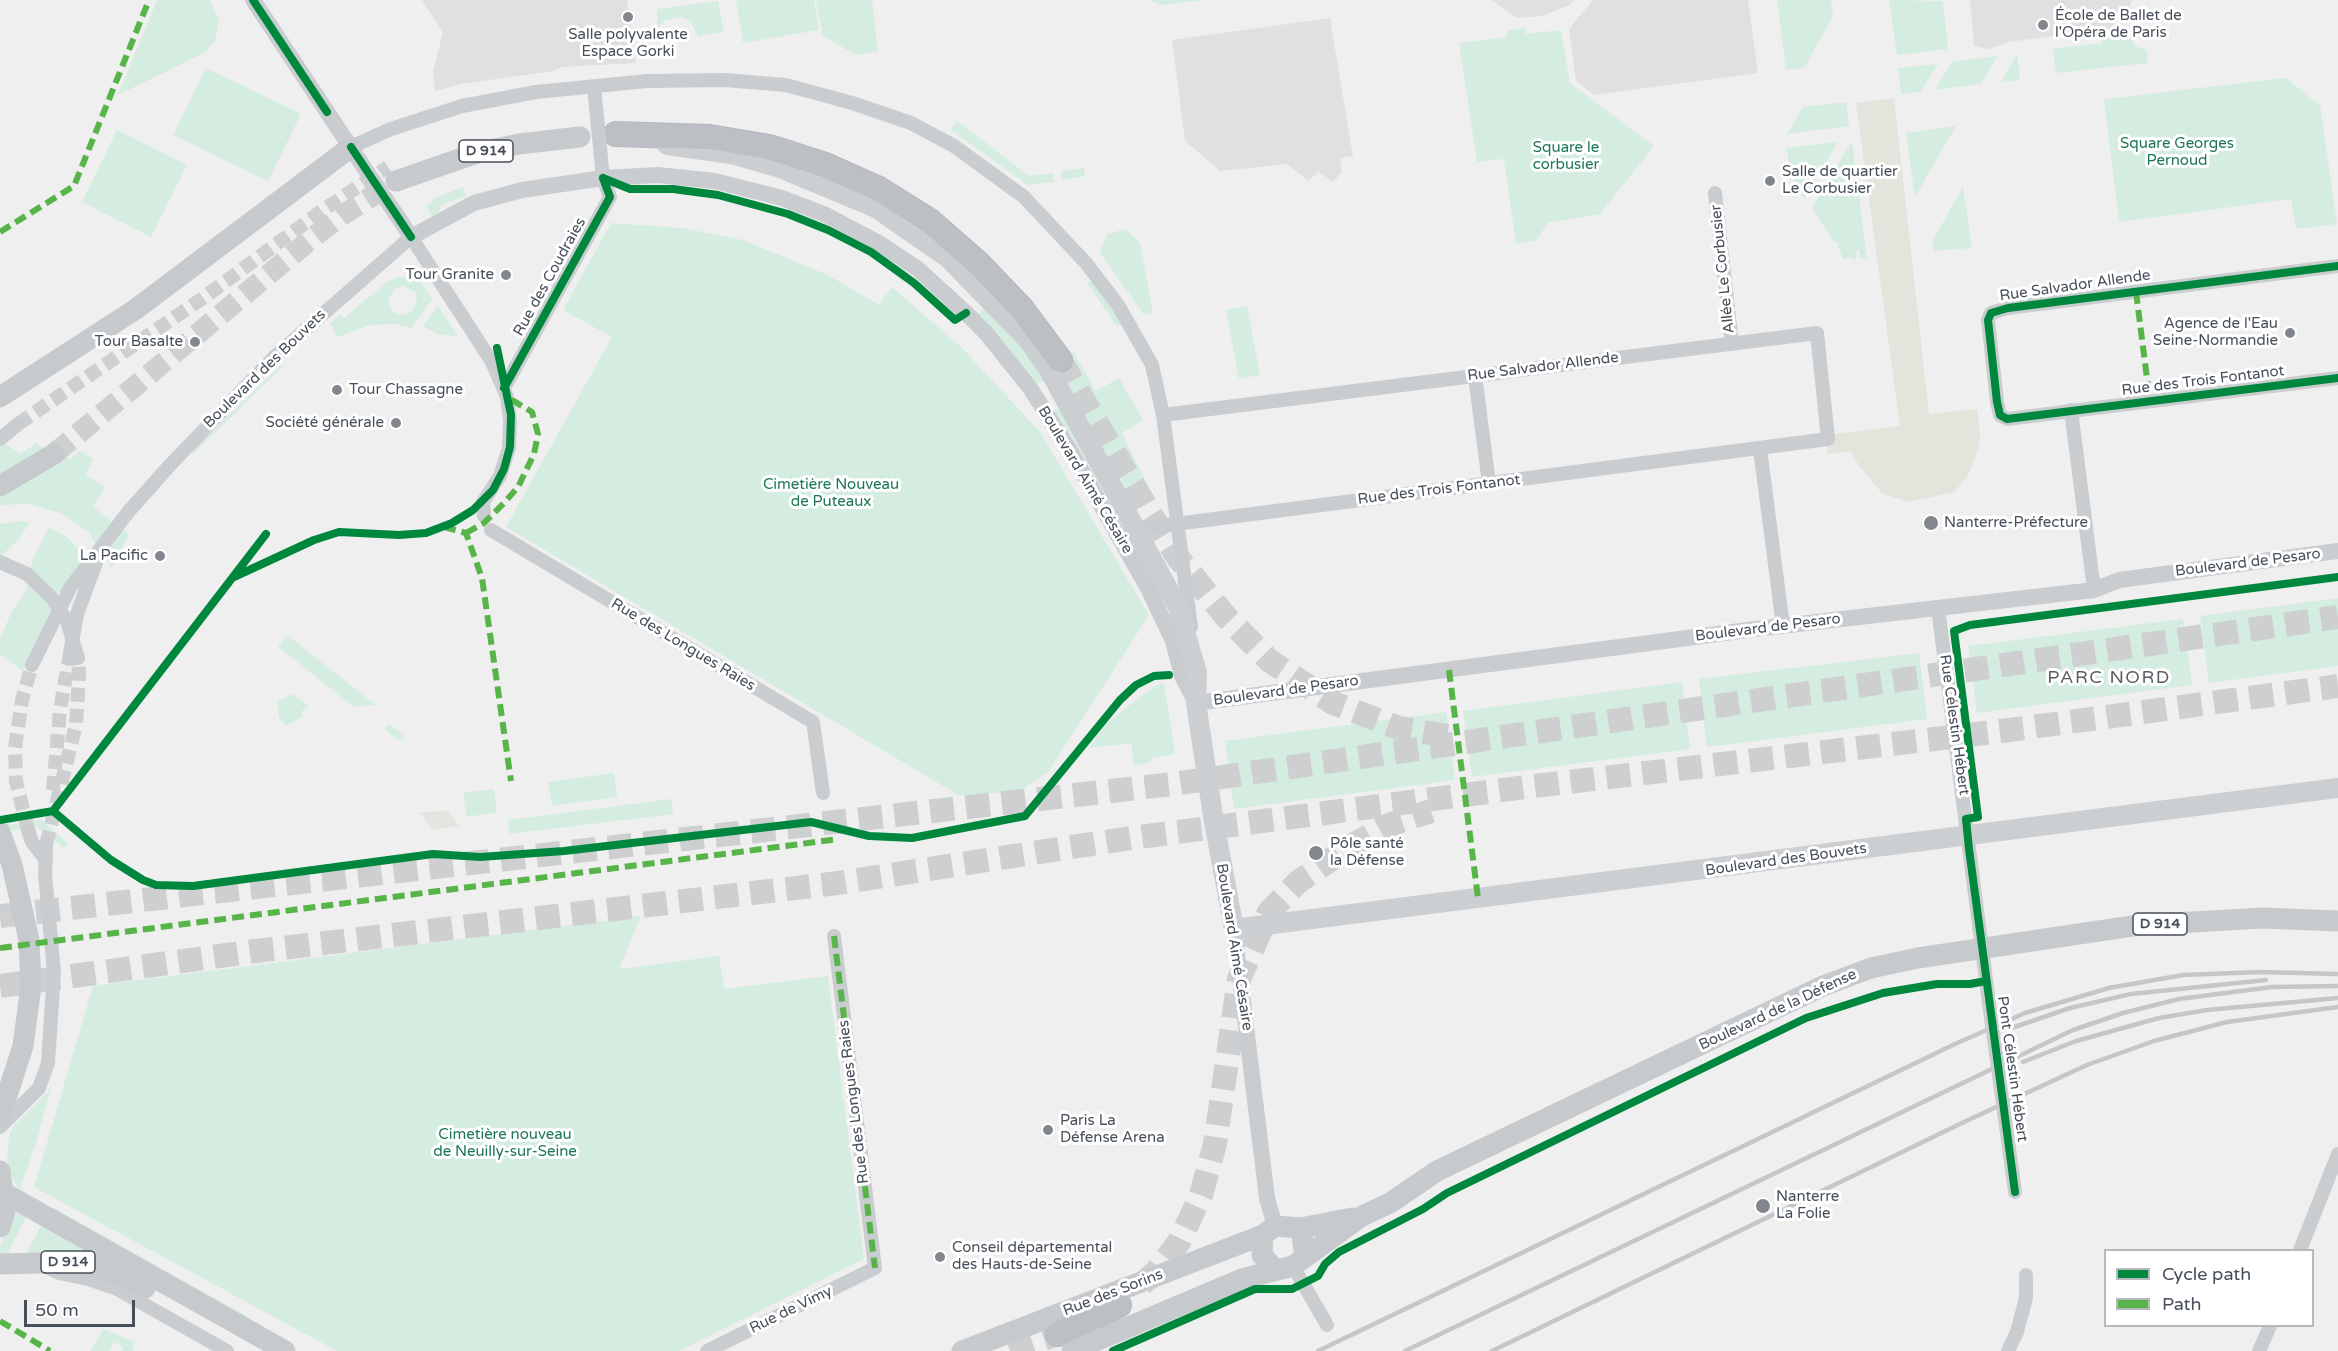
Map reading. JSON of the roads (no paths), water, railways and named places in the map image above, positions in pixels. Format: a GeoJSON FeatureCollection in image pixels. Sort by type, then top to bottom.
{"type":"FeatureCollection","features":[{"type":"Feature","properties":{"kind":"highway"},"geometry":{"type":"LineString","coordinates":[[616,137],[710,138],[769,147],[825,165],[879,189],[930,221],[978,263],[1022,309],[1060,360]]}},
{"type":"Feature","properties":{"kind":"highway"},"geometry":{"type":"LineString","coordinates":[[1065,1343],[1119,1305]]}},
{"type":"Feature","properties":{"kind":"main road","name":"D 914"},"geometry":{"type":"LineString","coordinates":[[396,181],[477,153],[529,143],[580,137]]}},
{"type":"Feature","properties":{"kind":"main road","name":"Boulevard Aimé Césaire"},"geometry":{"type":"LineString","coordinates":[[616,137],[731,154],[780,168],[876,208],[948,258],[1001,309],[1029,341],[1070,409],[1127,530],[1178,607],[1194,662],[1196,703],[1223,882],[1234,930]]}},
{"type":"Feature","properties":{"kind":"main road"},"geometry":{"type":"LineString","coordinates":[[0,397],[136,309],[351,147]]}},
{"type":"Feature","properties":{"kind":"main road"},"geometry":{"type":"LineString","coordinates":[[0,486],[54,454]]}},
{"type":"Feature","properties":{"kind":"main road","name":"Boulevard des Bouvets"},"geometry":{"type":"LineString","coordinates":[[1234,930],[2338,788]]}},
{"type":"Feature","properties":{"kind":"main road"},"geometry":{"type":"LineString","coordinates":[[0,832],[12,865],[29,940],[31,986],[23,1046],[0,1117]]}},
{"type":"Feature","properties":{"kind":"main road","name":"Boulevard de la Défense"},"geometry":{"type":"LineString","coordinates":[[1065,1343],[1242,1278],[1291,1264],[1362,1216],[1390,1203],[1437,1171],[1822,986],[1890,964],[2162,924],[2263,918],[2338,921]]}},
{"type":"Feature","properties":{"kind":"main road"},"geometry":{"type":"LineString","coordinates":[[0,1171],[5,1211],[0,1227]]}},
{"type":"Feature","properties":{"kind":"main road"},"geometry":{"type":"LineString","coordinates":[[3,1193],[285,1351]]}},
{"type":"Feature","properties":{"kind":"main road","name":"Boulevard de la Défense"},"geometry":{"type":"LineString","coordinates":[[1269,1231],[1301,1228],[1362,1216]]}},
{"type":"Feature","properties":{"kind":"main road"},"geometry":{"type":"LineString","coordinates":[[1269,1231],[1262,1254],[1291,1264],[1301,1228]]}},
{"type":"Feature","properties":{"kind":"main road","name":"Rue des Sorins"},"geometry":{"type":"LineString","coordinates":[[962,1351],[1269,1231]]}},
{"type":"Feature","properties":{"kind":"main road","name":"D 914"},"geometry":{"type":"LineString","coordinates":[[0,1264],[76,1262],[124,1276],[255,1351]]}},
{"type":"Feature","properties":{"kind":"street"},"geometry":{"type":"LineString","coordinates":[[254,2],[492,362],[504,388],[510,421],[509,448],[500,476],[483,502],[484,516]]}},
{"type":"Feature","properties":{"kind":"street"},"geometry":{"type":"LineString","coordinates":[[351,147],[391,129],[462,106],[536,92],[649,81],[724,81],[786,85],[911,123],[954,146],[1024,197],[1091,269],[1118,305],[1152,365],[1162,415],[1194,662]]}},
{"type":"Feature","properties":{"kind":"street","name":"Rue des Coudraies"},"geometry":{"type":"LineString","coordinates":[[504,388],[610,197],[603,178],[594,87]]}},
{"type":"Feature","properties":{"kind":"street","name":"Boulevard Aimé Césaire"},"geometry":{"type":"LineString","coordinates":[[406,230],[474,204],[522,190],[603,178],[658,176],[715,182],[782,198],[852,227],[904,259],[948,296],[986,333],[1030,388],[1127,530],[1179,656],[1182,676],[1196,703]]}},
{"type":"Feature","properties":{"kind":"street","name":"Allée Le Corbusier"},"geometry":{"type":"LineString","coordinates":[[1715,194],[1732,344]]}},
{"type":"Feature","properties":{"kind":"street","name":"Boulevard des Bouvets"},"geometry":{"type":"LineString","coordinates":[[129,511],[177,457],[274,357],[406,230]]}},
{"type":"Feature","properties":{"kind":"street","name":"Rue Salvador Allende"},"geometry":{"type":"LineString","coordinates":[[2071,410],[2007,419],[2001,415],[1995,391],[1988,320],[1991,313],[2008,308],[2338,266]]}},
{"type":"Feature","properties":{"kind":"street","name":"Rue Salvador Allende"},"geometry":{"type":"LineString","coordinates":[[1162,415],[1817,333],[1828,439]]}},
{"type":"Feature","properties":{"kind":"street"},"geometry":{"type":"LineString","coordinates":[[1475,376],[1489,483]]}},
{"type":"Feature","properties":{"kind":"street","name":"Rue des Trois Fontanot"},"geometry":{"type":"LineString","coordinates":[[2071,410],[2338,378]]}},
{"type":"Feature","properties":{"kind":"street","name":"Boulevard Aimé Césaire"},"geometry":{"type":"LineString","coordinates":[[1030,388],[1070,409]]}},
{"type":"Feature","properties":{"kind":"street"},"geometry":{"type":"LineString","coordinates":[[2071,410],[2094,590]]}},
{"type":"Feature","properties":{"kind":"street"},"geometry":{"type":"LineString","coordinates":[[0,438],[18,424]]}},
{"type":"Feature","properties":{"kind":"street","name":"Rue des Trois Fontanot"},"geometry":{"type":"LineString","coordinates":[[1127,530],[1828,439]]}},
{"type":"Feature","properties":{"kind":"street"},"geometry":{"type":"LineString","coordinates":[[1760,449],[1783,626]]}},
{"type":"Feature","properties":{"kind":"street"},"geometry":{"type":"LineString","coordinates":[[0,562],[27,574],[51,597],[68,621],[73,658],[86,584],[106,543],[129,511]]}},
{"type":"Feature","properties":{"kind":"street"},"geometry":{"type":"LineString","coordinates":[[32,665],[70,588],[87,562],[129,511]]}},
{"type":"Feature","properties":{"kind":"street","name":"Rue des Longues Raies"},"geometry":{"type":"LineString","coordinates":[[490,530],[813,722],[823,793]]}},
{"type":"Feature","properties":{"kind":"street","name":"Boulevard de Pesaro"},"geometry":{"type":"LineString","coordinates":[[1196,703],[1783,626],[2094,590],[2119,580],[2338,551]]}},
{"type":"Feature","properties":{"kind":"street","name":"Rue Célestin Hébert"},"geometry":{"type":"LineString","coordinates":[[1938,609],[1983,949]]}},
{"type":"Feature","properties":{"kind":"street"},"geometry":{"type":"LineString","coordinates":[[27,830],[32,842],[46,860]]}},
{"type":"Feature","properties":{"kind":"street"},"geometry":{"type":"LineString","coordinates":[[0,1127],[39,1088],[48,1063],[54,972],[46,845]]}},
{"type":"Feature","properties":{"kind":"street","name":"Boulevard Aimé Césaire"},"geometry":{"type":"LineString","coordinates":[[1234,930],[1243,981],[1269,1231]]}},
{"type":"Feature","properties":{"kind":"street","name":"Rue des Longues Raies"},"geometry":{"type":"LineString","coordinates":[[834,936],[875,1268]]}},
{"type":"Feature","properties":{"kind":"street","name":"Pont Célestin Hébert"},"geometry":{"type":"LineString","coordinates":[[1983,949],[2015,1191]]}},
{"type":"Feature","properties":{"kind":"street"},"geometry":{"type":"LineString","coordinates":[[2301,1249],[2338,1154]]}},
{"type":"Feature","properties":{"kind":"street"},"geometry":{"type":"LineString","coordinates":[[38,1263],[59,1273],[88,1279],[117,1289],[228,1351]]}},
{"type":"Feature","properties":{"kind":"street"},"geometry":{"type":"LineString","coordinates":[[1291,1264],[1327,1325]]}},
{"type":"Feature","properties":{"kind":"street","name":"Rue de Vimy"},"geometry":{"type":"LineString","coordinates":[[706,1351],[875,1268]]}},
{"type":"Feature","properties":{"kind":"street"},"geometry":{"type":"LineString","coordinates":[[2008,1351],[2018,1332],[2026,1299],[2026,1275]]}},
{"type":"Feature","properties":{"kind":"street"},"geometry":{"type":"LineString","coordinates":[[2259,1351],[2270,1327]]}},
{"type":"Feature","properties":{"kind":"tunnel"},"geometry":{"type":"LineString","coordinates":[[18,424],[203,298],[323,210],[388,167]]}},
{"type":"Feature","properties":{"kind":"tunnel"},"geometry":{"type":"LineString","coordinates":[[54,454],[311,239],[341,216],[396,181]]}},
{"type":"Feature","properties":{"kind":"tunnel"},"geometry":{"type":"LineString","coordinates":[[1060,360],[1179,559],[1227,618],[1270,661],[1333,703],[1399,728],[1454,737]]}},
{"type":"Feature","properties":{"kind":"tunnel"},"geometry":{"type":"LineString","coordinates":[[0,916],[1173,784],[2338,617]]}},
{"type":"Feature","properties":{"kind":"tunnel"},"geometry":{"type":"LineString","coordinates":[[46,845],[76,725],[78,658]]}},
{"type":"Feature","properties":{"kind":"tunnel"},"geometry":{"type":"LineString","coordinates":[[53,790],[60,710],[69,659]]}},
{"type":"Feature","properties":{"kind":"tunnel"},"geometry":{"type":"LineString","coordinates":[[28,830],[16,781],[15,748],[22,700],[32,665]]}},
{"type":"Feature","properties":{"kind":"tunnel"},"geometry":{"type":"LineString","coordinates":[[0,986],[256,951],[838,883],[1131,838],[1526,787],[1994,732],[2338,686]]}},
{"type":"Feature","properties":{"kind":"tunnel"},"geometry":{"type":"LineString","coordinates":[[1142,1284],[1156,1272],[1179,1242],[1201,1195],[1215,1144],[1239,979],[1269,912],[1298,882],[1351,846],[1389,825],[1431,811]]}},
{"type":"Feature","properties":{"kind":"tunnel"},"geometry":{"type":"LineString","coordinates":[[1010,1351],[1058,1334]]}},
{"type":"Feature","properties":{"kind":"railway"},"geometry":{"type":"LineString","coordinates":[[1318,1351],[1955,1044],[2025,1013],[2109,988],[2183,975],[2259,972],[2338,974]]}},
{"type":"Feature","properties":{"kind":"railway"},"geometry":{"type":"LineString","coordinates":[[2003,1031],[2070,1008],[2131,994],[2266,980]]}},
{"type":"Feature","properties":{"kind":"railway"},"geometry":{"type":"LineString","coordinates":[[1405,1351],[2073,1030],[2123,1013],[2179,999],[2272,987],[2338,986]]}},
{"type":"Feature","properties":{"kind":"railway"},"geometry":{"type":"LineString","coordinates":[[2023,1062],[2076,1041],[2159,1018],[2207,1010],[2338,998]]}},
{"type":"Feature","properties":{"kind":"railway"},"geometry":{"type":"LineString","coordinates":[[1492,1351],[1964,1122],[2087,1065],[2154,1041],[2227,1022],[2338,1007]]}},
{"type":"Feature","properties":{"kind":"place","name":"Salle polyvalente Espace Gorki"},"geometry":{"type":"Point","coordinates":[628,17]}},
{"type":"Feature","properties":{"kind":"place","name":"École de Ballet de l'Opéra de Paris"},"geometry":{"type":"Point","coordinates":[2043,25]}},
{"type":"Feature","properties":{"kind":"place","name":"Salle de quartier Le Corbusier"},"geometry":{"type":"Point","coordinates":[1770,181]}},
{"type":"Feature","properties":{"kind":"place","name":"Tour Granite"},"geometry":{"type":"Point","coordinates":[506,275]}},
{"type":"Feature","properties":{"kind":"place","name":"Agence de l'Eau Seine-Normandie"},"geometry":{"type":"Point","coordinates":[2290,333]}},
{"type":"Feature","properties":{"kind":"place","name":"Tour Basalte"},"geometry":{"type":"Point","coordinates":[195,342]}},
{"type":"Feature","properties":{"kind":"place","name":"Tour Chassagne"},"geometry":{"type":"Point","coordinates":[337,390]}},
{"type":"Feature","properties":{"kind":"place","name":"Société générale"},"geometry":{"type":"Point","coordinates":[396,423]}},
{"type":"Feature","properties":{"kind":"place","name":"Nanterre-Préfecture"},"geometry":{"type":"Point","coordinates":[1931,523]}},
{"type":"Feature","properties":{"kind":"place","name":"La Pacific"},"geometry":{"type":"Point","coordinates":[160,556]}},
{"type":"Feature","properties":{"kind":"place","name":"Pôle santé la Défense"},"geometry":{"type":"Point","coordinates":[1316,853]}},
{"type":"Feature","properties":{"kind":"place","name":"Paris La Défense Arena"},"geometry":{"type":"Point","coordinates":[1048,1130]}},
{"type":"Feature","properties":{"kind":"place","name":"Nanterre La Folie"},"geometry":{"type":"Point","coordinates":[1763,1206]}},
{"type":"Feature","properties":{"kind":"place","name":"Conseil départemental des Hauts-de-Seine"},"geometry":{"type":"Point","coordinates":[940,1257]}},
{"type":"Feature","properties":{"kind":"district","name":"PARC NORD"},"geometry":{"type":"Point","coordinates":[2109,678]}},
{"type":"Feature","properties":{"kind":"park label","name":"Square Georges Pernoud"},"geometry":{"type":"Point","coordinates":[2177,152]}},
{"type":"Feature","properties":{"kind":"park label","name":"Square le corbusier"},"geometry":{"type":"Point","coordinates":[1566,156]}},
{"type":"Feature","properties":{"kind":"park label","name":"Cimetière Nouveau de Puteaux"},"geometry":{"type":"Point","coordinates":[831,494]}},
{"type":"Feature","properties":{"kind":"park label","name":"Cimetière nouveau de Neuilly-sur-Seine"},"geometry":{"type":"Point","coordinates":[505,1144]}}]}
